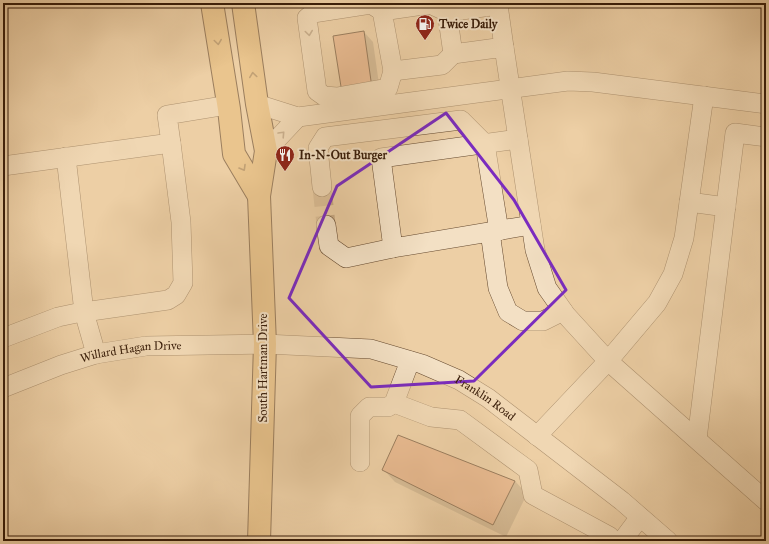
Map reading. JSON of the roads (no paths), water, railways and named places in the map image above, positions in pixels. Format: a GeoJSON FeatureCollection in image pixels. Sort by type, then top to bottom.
{"type":"FeatureCollection","features":[{"type":"Feature","properties":{"kind":"main road","name":"South Hartman Drive"},"geometry":{"type":"LineString","coordinates":[[212,3],[234,154],[259,196]]}},
{"type":"Feature","properties":{"kind":"main road","name":"South Hartman Drive"},"geometry":{"type":"LineString","coordinates":[[243,3],[257,104],[266,151],[259,196],[265,344],[259,541]]}},
{"type":"Feature","properties":{"kind":"street"},"geometry":{"type":"LineString","coordinates":[[382,11],[393,71],[388,88],[337,97],[324,96],[317,91],[307,18],[313,13],[371,4],[382,11],[430,4],[447,12],[497,4],[535,250],[547,288],[563,311],[608,361],[766,501]]}},
{"type":"Feature","properties":{"kind":"street"},"geometry":{"type":"LineString","coordinates":[[447,12],[453,54]]}},
{"type":"Feature","properties":{"kind":"street"},"geometry":{"type":"LineString","coordinates":[[393,71],[442,65],[453,54],[504,47]]}},
{"type":"Feature","properties":{"kind":"street"},"geometry":{"type":"LineString","coordinates":[[257,104],[298,117],[568,81],[594,82],[766,104]]}},
{"type":"Feature","properties":{"kind":"street"},"geometry":{"type":"LineString","coordinates":[[538,436],[608,361],[657,303],[672,274],[684,238],[704,96]]}},
{"type":"Feature","properties":{"kind":"street"},"geometry":{"type":"LineString","coordinates":[[3,338],[58,317],[168,300],[176,295],[183,284],[181,222],[167,115],[228,105]]}},
{"type":"Feature","properties":{"kind":"street"},"geometry":{"type":"LineString","coordinates":[[266,151],[298,117]]}},
{"type":"Feature","properties":{"kind":"street"},"geometry":{"type":"LineString","coordinates":[[322,187],[318,148],[325,137],[461,120],[485,144],[498,288],[508,312],[523,321],[543,321],[563,311]]}},
{"type":"Feature","properties":{"kind":"street"},"geometry":{"type":"LineString","coordinates":[[697,439],[736,133],[766,137]]}},
{"type":"Feature","properties":{"kind":"street"},"geometry":{"type":"LineString","coordinates":[[393,248],[381,158],[518,139]]}},
{"type":"Feature","properties":{"kind":"street"},"geometry":{"type":"LineString","coordinates":[[3,166],[170,143]]}},
{"type":"Feature","properties":{"kind":"street"},"geometry":{"type":"LineString","coordinates":[[66,157],[84,312],[96,354]]}},
{"type":"Feature","properties":{"kind":"street"},"geometry":{"type":"LineString","coordinates":[[689,202],[726,207]]}},
{"type":"Feature","properties":{"kind":"street"},"geometry":{"type":"LineString","coordinates":[[326,225],[329,246],[346,258],[393,248],[531,225]]}},
{"type":"Feature","properties":{"kind":"street","name":"Willard Hagan Drive"},"geometry":{"type":"LineString","coordinates":[[3,388],[61,365],[96,354],[146,346],[265,344]]}},
{"type":"Feature","properties":{"kind":"street","name":"Franklin Road"},"geometry":{"type":"LineString","coordinates":[[265,344],[371,349],[422,364],[459,380],[488,398],[538,436],[622,501],[668,541]]}},
{"type":"Feature","properties":{"kind":"street"},"geometry":{"type":"LineString","coordinates":[[360,462],[360,416],[369,407],[388,407],[394,403],[410,360]]}},
{"type":"Feature","properties":{"kind":"street"},"geometry":{"type":"LineString","coordinates":[[394,403],[431,418],[460,420],[528,470],[533,495],[609,536],[614,541]]}},
{"type":"Feature","properties":{"kind":"street"},"geometry":{"type":"LineString","coordinates":[[622,541],[640,517]]}},
{"type":"Feature","properties":{"kind":"tunnel"},"geometry":{"type":"LineString","coordinates":[[322,187],[326,225]]}},
{"type":"Feature","properties":{"kind":"place","name":"Twice Daily"},"geometry":{"type":"Point","coordinates":[425,41]}},
{"type":"Feature","properties":{"kind":"place","name":"In-N-Out Burger"},"geometry":{"type":"Point","coordinates":[285,172]}}]}
